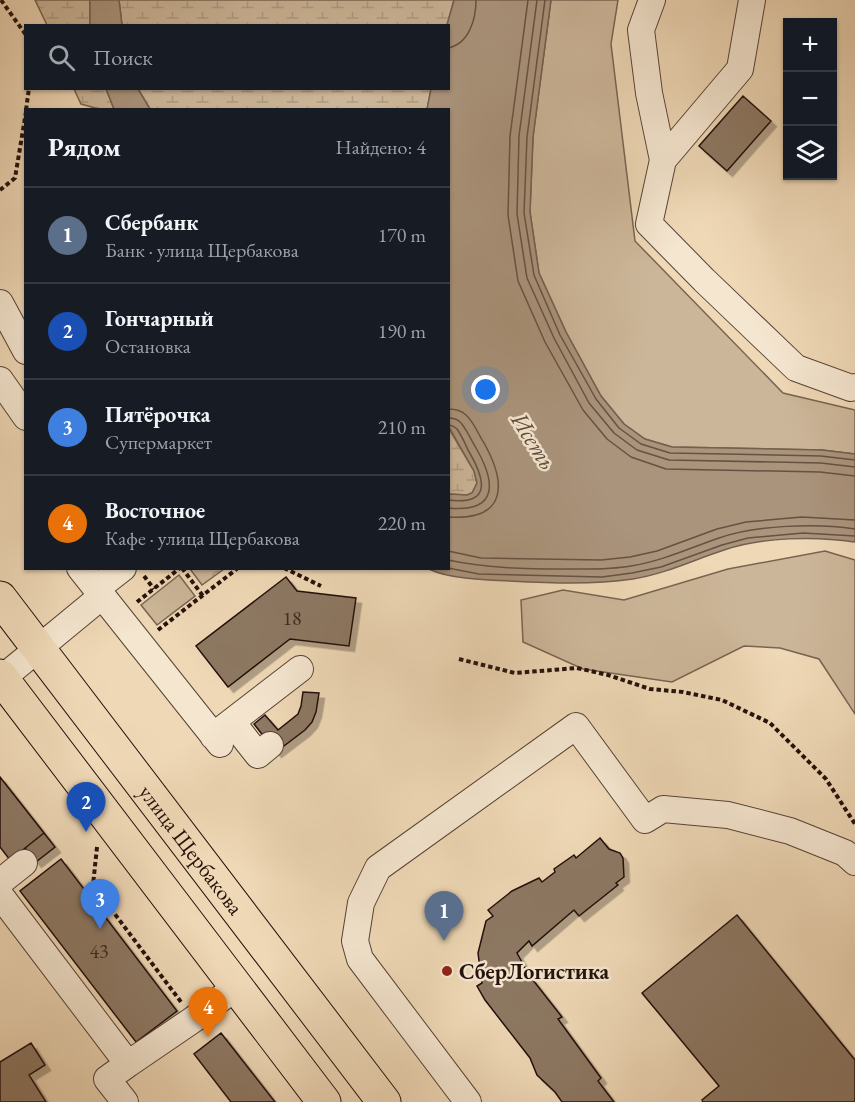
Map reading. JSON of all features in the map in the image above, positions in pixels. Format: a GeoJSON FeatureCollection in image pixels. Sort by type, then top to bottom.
{"type":"FeatureCollection","features":[{"type":"Feature","properties":{"kind":"main road","name":"улица Щербакова"},"geometry":{"type":"LineString","coordinates":[[0,598],[384,1102]]}},
{"type":"Feature","properties":{"kind":"main road"},"geometry":{"type":"LineString","coordinates":[[1,678],[324,1102]]}},
{"type":"Feature","properties":{"kind":"street"},"geometry":{"type":"LineString","coordinates":[[652,0],[641,30],[649,93],[663,160],[649,224],[796,368],[851,388],[855,387]]}},
{"type":"Feature","properties":{"kind":"street"},"geometry":{"type":"LineString","coordinates":[[663,160],[740,69],[752,0]]}},
{"type":"Feature","properties":{"kind":"street"},"geometry":{"type":"LineString","coordinates":[[0,303],[24,347]]}},
{"type":"Feature","properties":{"kind":"street"},"geometry":{"type":"LineString","coordinates":[[0,380],[24,414]]}},
{"type":"Feature","properties":{"kind":"street"},"geometry":{"type":"LineString","coordinates":[[82,570],[222,734],[258,754],[270,745]]}},
{"type":"Feature","properties":{"kind":"street"},"geometry":{"type":"LineString","coordinates":[[1,678],[38,648],[121,570]]}},
{"type":"Feature","properties":{"kind":"street"},"geometry":{"type":"LineString","coordinates":[[222,734],[300,669]]}},
{"type":"Feature","properties":{"kind":"street"},"geometry":{"type":"LineString","coordinates":[[468,1102],[360,959],[355,941],[361,903],[378,868],[576,726],[650,827],[663,809],[728,815],[790,831],[845,853],[855,862]]}},
{"type":"Feature","properties":{"kind":"street"},"geometry":{"type":"LineString","coordinates":[[0,882],[24,863]]}},
{"type":"Feature","properties":{"kind":"street"},"geometry":{"type":"LineString","coordinates":[[0,895],[128,1064]]}},
{"type":"Feature","properties":{"kind":"street"},"geometry":{"type":"LineString","coordinates":[[124,1102],[107,1079],[236,987]]}},
{"type":"Feature","properties":{"kind":"path"},"geometry":{"type":"LineString","coordinates":[[1,0],[24,31]]}},
{"type":"Feature","properties":{"kind":"path"},"geometry":{"type":"LineString","coordinates":[[26,108],[29,90]]}},
{"type":"Feature","properties":{"kind":"path"},"geometry":{"type":"LineString","coordinates":[[0,190],[15,178],[24,123]]}},
{"type":"Feature","properties":{"kind":"path"},"geometry":{"type":"LineString","coordinates":[[140,570],[154,589]]}},
{"type":"Feature","properties":{"kind":"path"},"geometry":{"type":"LineString","coordinates":[[134,604],[178,570]]}},
{"type":"Feature","properties":{"kind":"path"},"geometry":{"type":"LineString","coordinates":[[180,570],[203,596]]}},
{"type":"Feature","properties":{"kind":"path"},"geometry":{"type":"LineString","coordinates":[[155,632],[236,570]]}},
{"type":"Feature","properties":{"kind":"path"},"geometry":{"type":"LineString","coordinates":[[288,570],[321,586]]}},
{"type":"Feature","properties":{"kind":"path"},"geometry":{"type":"LineString","coordinates":[[459,659],[515,673],[578,668],[650,689],[683,692],[722,700],[770,723],[826,778],[855,825]]}},
{"type":"Feature","properties":{"kind":"path"},"geometry":{"type":"LineString","coordinates":[[97,845],[93,885],[194,1019]]}},
{"type":"Feature","properties":{"kind":"green space"},"geometry":{"type":"Polygon","coordinates":[[[35,0],[90,0],[90,24],[47,24],[35,0]]]}},
{"type":"Feature","properties":{"kind":"green space"},"geometry":{"type":"Polygon","coordinates":[[[119,0],[454,0],[447,24],[122,24],[119,0]]]}},
{"type":"Feature","properties":{"kind":"green space"},"geometry":{"type":"Polygon","coordinates":[[[551,0],[618,0],[611,44],[635,241],[783,393],[855,410],[855,454],[822,450],[672,447],[645,439],[624,424],[601,396],[566,332],[539,273],[530,212],[533,137],[551,0]]]}},
{"type":"Feature","properties":{"kind":"green space"},"geometry":{"type":"Polygon","coordinates":[[[74,90],[106,90],[114,108],[95,108],[81,104],[74,90]]]}},
{"type":"Feature","properties":{"kind":"green space"},"geometry":{"type":"Polygon","coordinates":[[[139,90],[431,90],[427,108],[149,108],[139,90]]]}},
{"type":"Feature","properties":{"kind":"green space"},"geometry":{"type":"Polygon","coordinates":[[[450,430],[474,471],[477,483],[472,493],[450,494],[450,430]]]}},
{"type":"Feature","properties":{"kind":"green space"},"geometry":{"type":"Polygon","coordinates":[[[825,551],[855,560],[855,714],[819,659],[780,648],[744,646],[672,682],[583,669],[523,642],[521,600],[563,590],[624,600],[728,569],[825,551]]]}},
{"type":"Feature","properties":{"kind":"green space"},"geometry":{"type":"Polygon","coordinates":[[[191,570],[223,570],[202,585],[191,570]]]}},
{"type":"Feature","properties":{"kind":"green space"},"geometry":{"type":"Polygon","coordinates":[[[179,575],[195,596],[157,625],[141,605],[179,575]]]}},
{"type":"Feature","properties":{"kind":"water"},"geometry":{"type":"Polygon","coordinates":[[[90,0],[119,0],[122,24],[90,24],[90,0]]]}},
{"type":"Feature","properties":{"kind":"water","name":"Исеть"},"geometry":{"type":"Polygon","coordinates":[[[454,0],[551,0],[533,137],[530,212],[539,273],[566,332],[601,396],[624,424],[645,439],[672,447],[822,450],[855,454],[855,542],[806,538],[755,542],[724,550],[656,574],[602,582],[555,583],[479,579],[457,577],[432,570],[450,570],[450,494],[472,493],[477,483],[474,471],[450,429],[450,108],[427,108],[431,90],[450,90],[450,24],[447,24],[454,0]]]}},
{"type":"Feature","properties":{"kind":"water"},"geometry":{"type":"Polygon","coordinates":[[[106,90],[139,90],[149,108],[114,108],[106,90]]]}},
{"type":"Feature","properties":{"kind":"building"},"geometry":{"type":"Polygon","coordinates":[[[743,96],[771,121],[727,171],[699,146],[743,96]]]}},
{"type":"Feature","properties":{"kind":"building"},"geometry":{"type":"Polygon","coordinates":[[[286,577],[297,591],[356,598],[349,646],[290,639],[228,687],[196,646],[286,577]]]}},
{"type":"Feature","properties":{"kind":"building"},"geometry":{"type":"Polygon","coordinates":[[[303,692],[319,693],[312,722],[276,752],[254,724],[265,715],[278,730],[298,714],[303,692]]]}},
{"type":"Feature","properties":{"kind":"building"},"geometry":{"type":"Polygon","coordinates":[[[0,777],[44,833],[10,860],[0,847],[0,777]]]}},
{"type":"Feature","properties":{"kind":"building"},"geometry":{"type":"Polygon","coordinates":[[[44,833],[55,847],[36,862],[25,848],[44,833]]]}},
{"type":"Feature","properties":{"kind":"building"},"geometry":{"type":"Polygon","coordinates":[[[600,838],[609,849],[620,853],[623,858],[624,877],[616,883],[618,885],[579,916],[574,910],[532,946],[529,941],[517,953],[529,975],[562,1017],[558,1019],[601,1078],[598,1081],[614,1102],[562,1102],[537,1075],[530,1058],[485,1000],[477,986],[482,983],[478,953],[486,921],[493,916],[488,910],[512,891],[539,878],[542,882],[555,872],[554,869],[574,855],[576,858],[600,838]]]}},
{"type":"Feature","properties":{"kind":"building"},"geometry":{"type":"Polygon","coordinates":[[[61,859],[177,1011],[136,1042],[20,891],[61,859]]]}},
{"type":"Feature","properties":{"kind":"building"},"geometry":{"type":"Polygon","coordinates":[[[737,915],[855,1060],[855,1102],[703,1102],[702,1100],[719,1086],[642,993],[737,915]]]}},
{"type":"Feature","properties":{"kind":"building"},"geometry":{"type":"Polygon","coordinates":[[[221,1033],[275,1102],[231,1102],[194,1054],[221,1033]]]}},
{"type":"Feature","properties":{"kind":"building"},"geometry":{"type":"Polygon","coordinates":[[[31,1043],[45,1065],[29,1075],[46,1102],[0,1102],[0,1062],[31,1043]]]}},
{"type":"Feature","properties":{"kind":"place","name":"Гончарный"},"geometry":{"type":"Point","coordinates":[86,832]}},
{"type":"Feature","properties":{"kind":"place","name":"Пятёрочка"},"geometry":{"type":"Point","coordinates":[100,929]}},
{"type":"Feature","properties":{"kind":"place","name":"Сбербанк"},"geometry":{"type":"Point","coordinates":[444,941]}},
{"type":"Feature","properties":{"kind":"place","name":"СберЛогистика"},"geometry":{"type":"Point","coordinates":[447,971]}},
{"type":"Feature","properties":{"kind":"place","name":"Восточное"},"geometry":{"type":"Point","coordinates":[208,1037]}}]}
